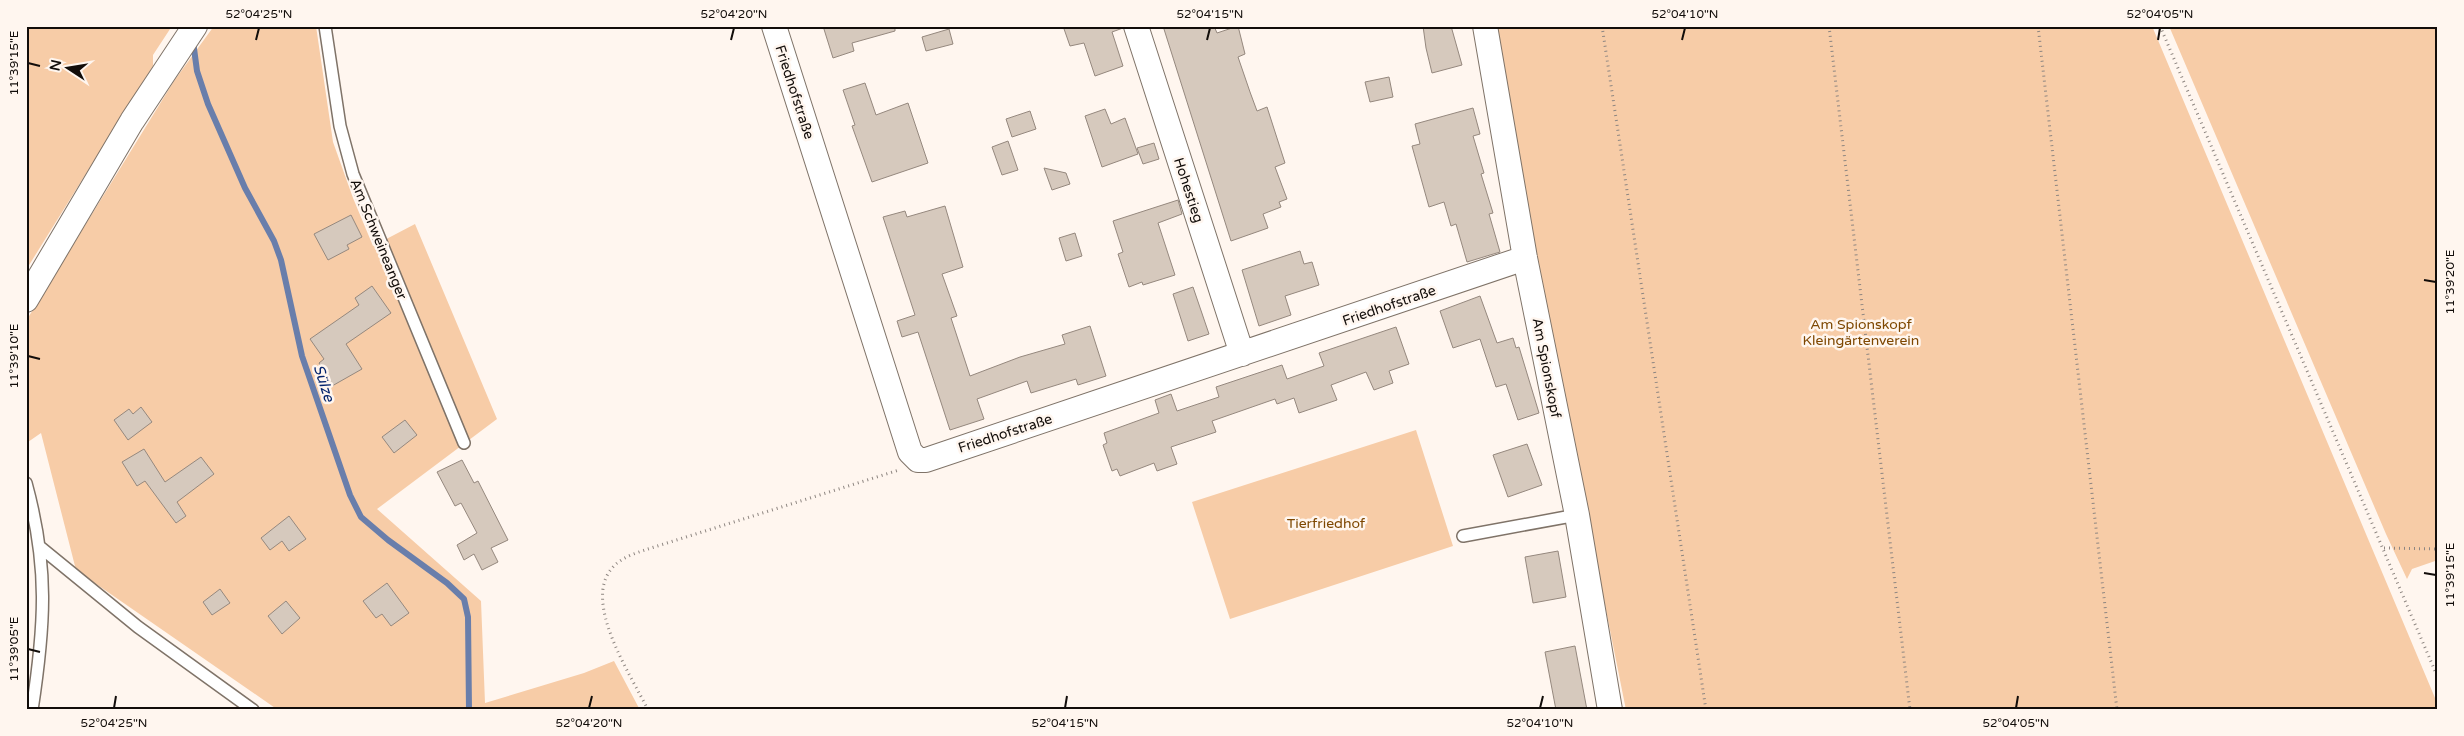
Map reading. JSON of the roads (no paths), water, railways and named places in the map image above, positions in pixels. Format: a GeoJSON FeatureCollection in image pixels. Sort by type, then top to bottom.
{"type":"FeatureCollection","features":[{"type":"Feature","properties":{"kind":"street"},"geometry":{"type":"LineString","coordinates":[[26,300],[132,121],[195,26]]}},
{"type":"Feature","properties":{"kind":"street","name":"Friedhofstraße"},"geometry":{"type":"LineString","coordinates":[[774,26],[910,452],[917,459],[926,460],[1525,258]]}},
{"type":"Feature","properties":{"kind":"street","name":"Hohestieg"},"geometry":{"type":"LineString","coordinates":[[1136,26],[1242,354]]}},
{"type":"Feature","properties":{"kind":"street","name":"Am Spionskopf"},"geometry":{"type":"LineString","coordinates":[[1485,26],[1525,258],[1577,515],[1610,710]]}},
{"type":"Feature","properties":{"kind":"lane","name":"Am Schweineanger"},"geometry":{"type":"LineString","coordinates":[[325,26],[340,126],[351,167],[401,296],[464,444]]}},
{"type":"Feature","properties":{"kind":"lane"},"geometry":{"type":"LineString","coordinates":[[26,483],[40,547],[44,618],[32,710]]}},
{"type":"Feature","properties":{"kind":"lane"},"geometry":{"type":"LineString","coordinates":[[1463,536],[1577,515]]}},
{"type":"Feature","properties":{"kind":"lane"},"geometry":{"type":"LineString","coordinates":[[40,547],[138,627],[253,710]]}},
{"type":"Feature","properties":{"kind":"waterway","name":"Sülze"},"geometry":{"type":"LineString","coordinates":[[193,41],[197,71],[208,104],[245,188],[274,241],[281,260],[302,356],[350,495],[361,517],[388,540],[447,583],[464,599],[468,617],[469,710]]}},
{"type":"Feature","properties":{"kind":"park label","name":"Am Spionskopf Kleingärtenverein"},"geometry":{"type":"Point","coordinates":[1861,332]}},
{"type":"Feature","properties":{"kind":"park label","name":"Tierfriedhof"},"geometry":{"type":"Point","coordinates":[1326,523]}}]}
